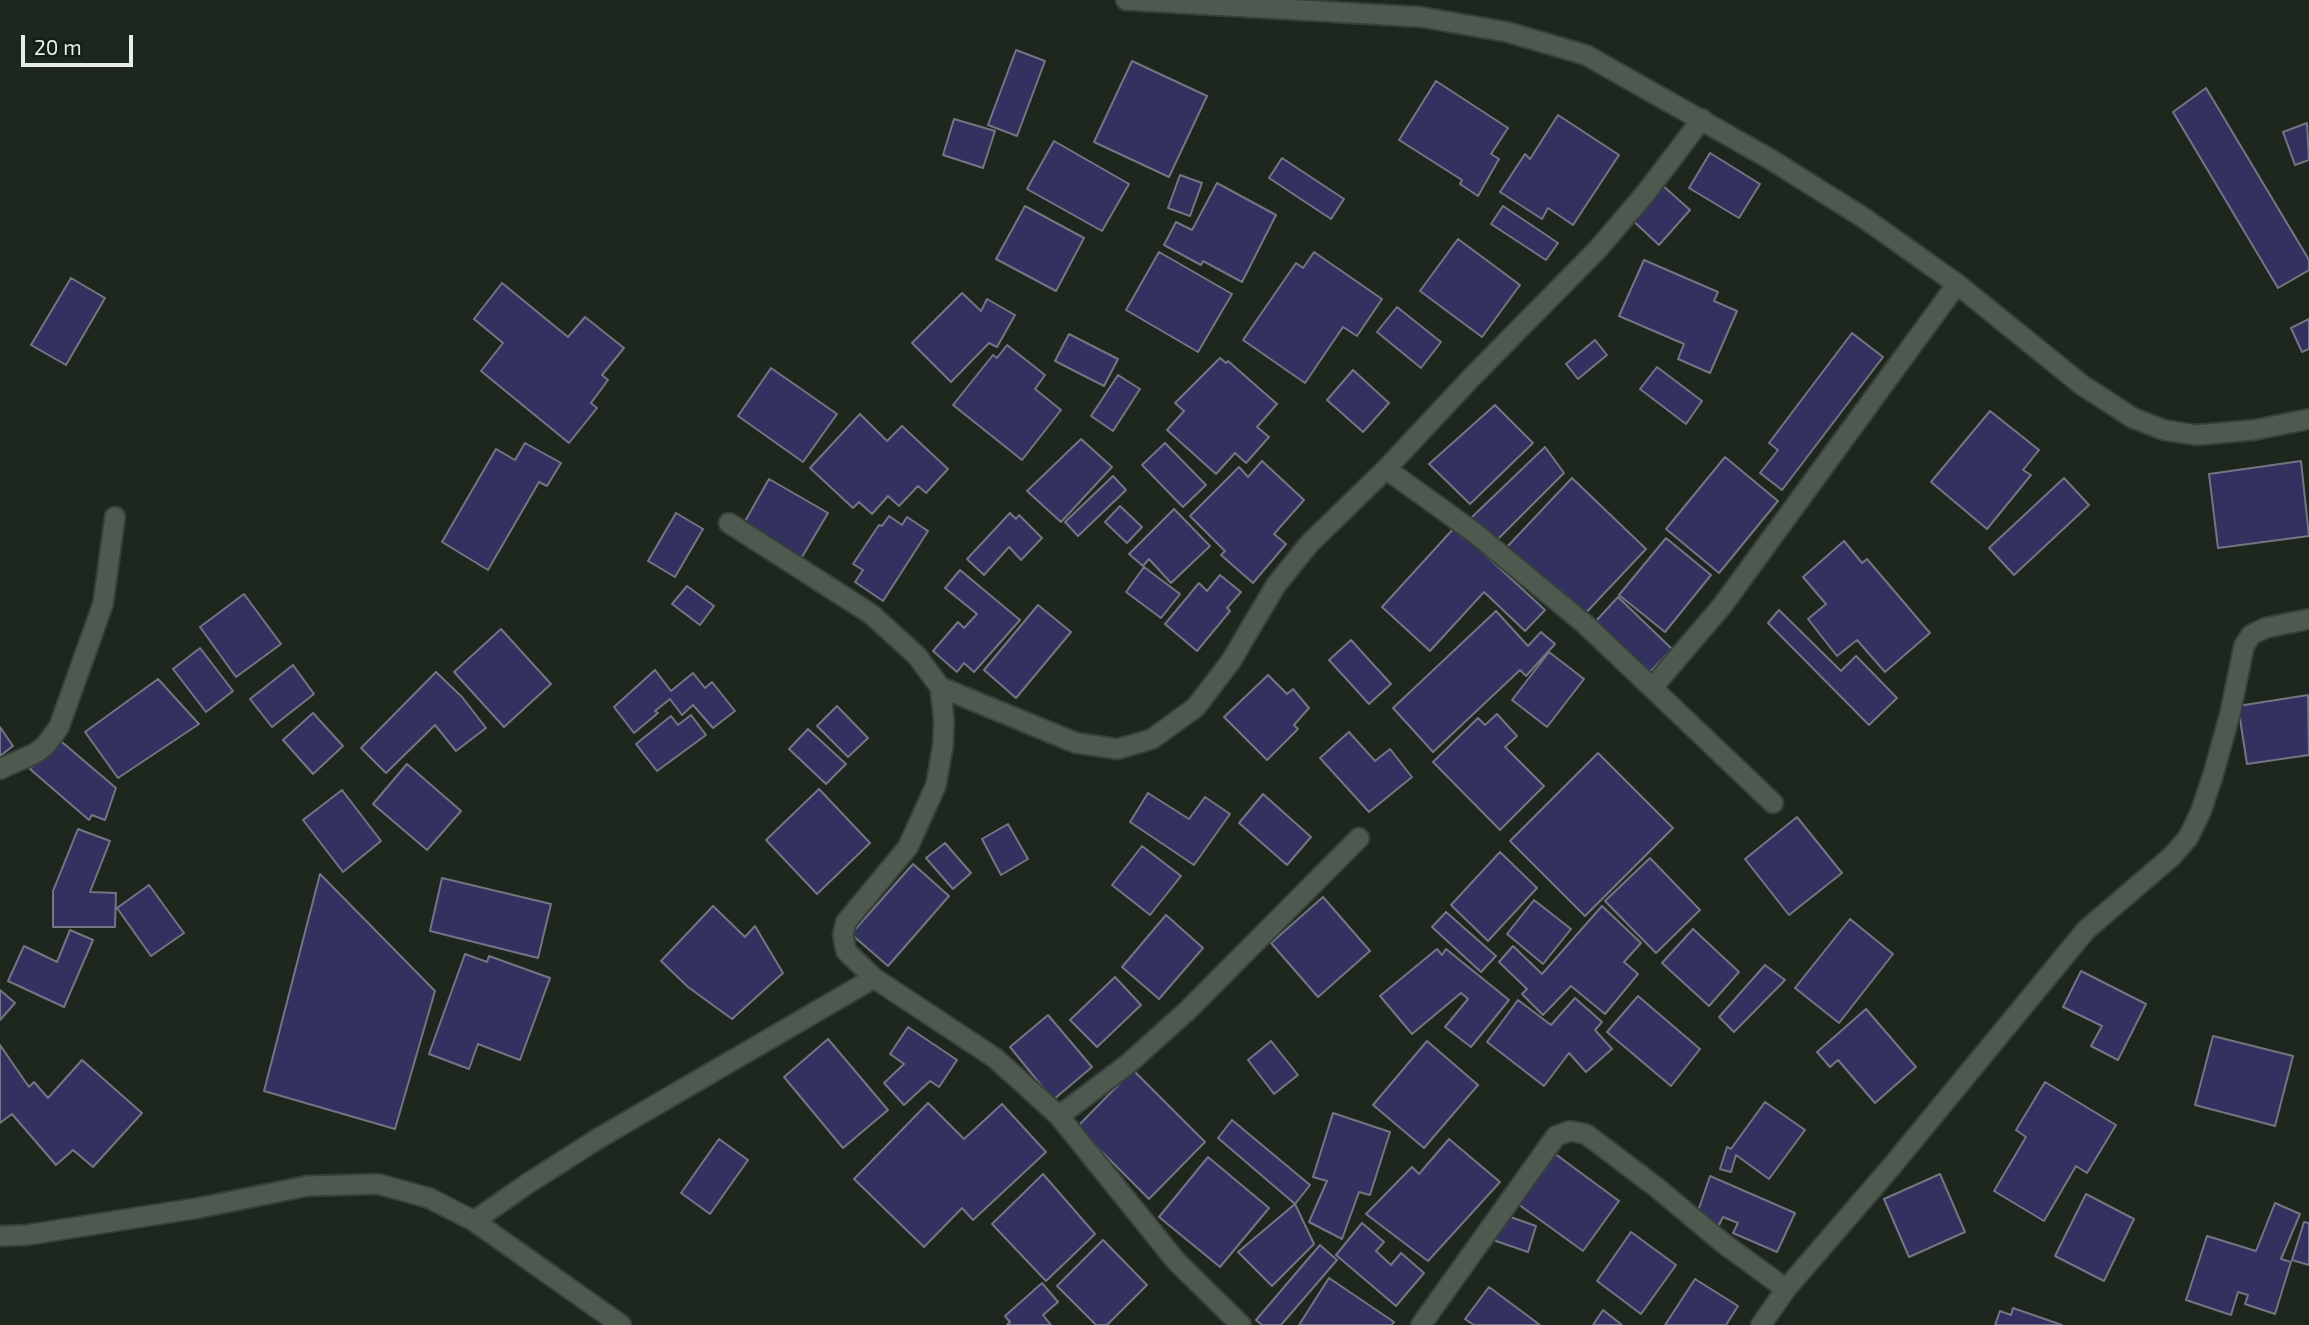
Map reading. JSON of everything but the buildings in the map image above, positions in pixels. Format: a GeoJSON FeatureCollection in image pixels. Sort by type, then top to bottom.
{"type":"FeatureCollection","features":[{"type":"Feature","properties":{"kind":"street"},"geometry":{"type":"LineString","coordinates":[[1126,0],[1421,18],[1507,32],[1586,55],[1702,119],[1864,218],[1957,284],[2082,385],[2133,418],[2154,426],[2196,435],[2254,430],[2309,419]]}},
{"type":"Feature","properties":{"kind":"street"},"geometry":{"type":"LineString","coordinates":[[940,687],[1076,743],[1118,748],[1152,739],[1196,707],[1231,661],[1276,585],[1309,544],[1386,469],[1598,249],[1645,194],[1702,119]]}},
{"type":"Feature","properties":{"kind":"street"},"geometry":{"type":"LineString","coordinates":[[1652,688],[1722,606],[1957,284]]}},
{"type":"Feature","properties":{"kind":"street"},"geometry":{"type":"LineString","coordinates":[[1386,469],[1475,533],[1586,625],[1773,803]]}},
{"type":"Feature","properties":{"kind":"street"},"geometry":{"type":"LineString","coordinates":[[0,769],[34,754],[45,746],[59,727],[103,604],[115,517]]}},
{"type":"Feature","properties":{"kind":"street"},"geometry":{"type":"LineString","coordinates":[[729,523],[871,614],[917,656],[940,687],[944,720],[943,746],[936,785],[908,847],[846,922],[843,935],[846,951],[874,978],[995,1058],[1059,1116],[1176,1261],[1241,1325]]}},
{"type":"Feature","properties":{"kind":"street"},"geometry":{"type":"LineString","coordinates":[[1761,1325],[1786,1289],[1892,1166],[2087,930],[2171,857],[2188,838],[2201,811],[2213,775],[2230,715],[2244,646],[2251,635],[2264,628],[2309,619]]}},
{"type":"Feature","properties":{"kind":"street"},"geometry":{"type":"LineString","coordinates":[[1059,1116],[1128,1064],[1187,1011],[1359,838]]}},
{"type":"Feature","properties":{"kind":"street"},"geometry":{"type":"LineString","coordinates":[[474,1221],[599,1138],[874,978]]}},
{"type":"Feature","properties":{"kind":"street"},"geometry":{"type":"LineString","coordinates":[[1421,1325],[1556,1136],[1570,1131],[1586,1134],[1656,1187],[1723,1243],[1786,1289]]}},
{"type":"Feature","properties":{"kind":"street"},"geometry":{"type":"LineString","coordinates":[[0,1236],[27,1235],[198,1208],[307,1186],[378,1184],[429,1198],[474,1221],[621,1325]]}}]}
